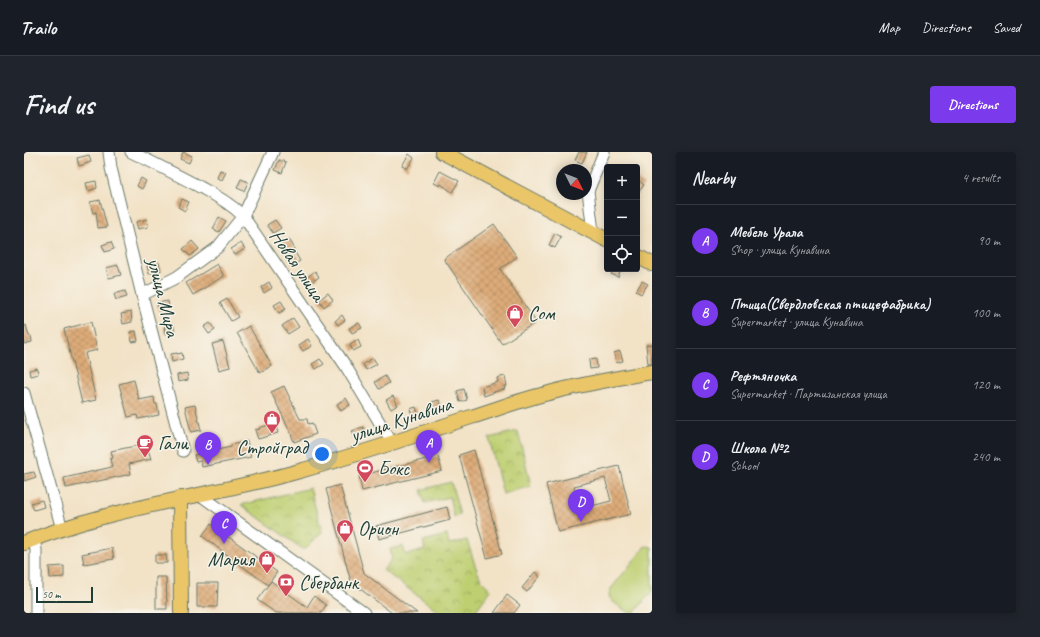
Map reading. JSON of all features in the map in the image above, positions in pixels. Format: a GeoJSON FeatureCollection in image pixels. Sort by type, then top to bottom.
{"type":"FeatureCollection","features":[{"type":"Feature","properties":{"kind":"main road"},"geometry":{"type":"LineString","coordinates":[[442,152],[604,238]]}},
{"type":"Feature","properties":{"kind":"main road"},"geometry":{"type":"LineString","coordinates":[[640,258],[652,264]]}},
{"type":"Feature","properties":{"kind":"main road","name":"улица Кунавина"},"geometry":{"type":"LineString","coordinates":[[29,541],[62,529],[121,512],[295,472],[392,443],[526,399],[579,385],[652,372]]}},
{"type":"Feature","properties":{"kind":"main road"},"geometry":{"type":"LineString","coordinates":[[180,498],[181,613]]}},
{"type":"Feature","properties":{"kind":"street","name":"улица Мира"},"geometry":{"type":"LineString","coordinates":[[110,152],[111,168],[142,295],[184,451]]}},
{"type":"Feature","properties":{"kind":"street","name":"Новая улица"},"geometry":{"type":"LineString","coordinates":[[131,152],[171,171],[220,198],[233,206],[244,216],[344,365],[392,443]]}},
{"type":"Feature","properties":{"kind":"street"},"geometry":{"type":"LineString","coordinates":[[142,295],[177,277],[218,247],[244,216],[273,152]]}},
{"type":"Feature","properties":{"kind":"street"},"geometry":{"type":"LineString","coordinates":[[593,232],[588,191],[604,152]]}},
{"type":"Feature","properties":{"kind":"street"},"geometry":{"type":"LineString","coordinates":[[24,393],[28,427],[62,529]]}},
{"type":"Feature","properties":{"kind":"street"},"geometry":{"type":"LineString","coordinates":[[199,494],[364,613]]}},
{"type":"Feature","properties":{"kind":"street"},"geometry":{"type":"LineString","coordinates":[[29,541],[36,550],[36,613]]}},
{"type":"Feature","properties":{"kind":"green space"},"geometry":{"type":"Polygon","coordinates":[[[518,431],[531,486],[503,494],[489,438],[518,431]]]}},
{"type":"Feature","properties":{"kind":"green space"},"geometry":{"type":"Polygon","coordinates":[[[451,482],[460,515],[454,517],[449,497],[425,503],[421,490],[451,482]]]}},
{"type":"Feature","properties":{"kind":"green space"},"geometry":{"type":"Polygon","coordinates":[[[310,488],[322,532],[304,550],[241,505],[310,488]]]}},
{"type":"Feature","properties":{"kind":"green space"},"geometry":{"type":"Polygon","coordinates":[[[447,535],[449,544],[467,540],[481,580],[491,590],[474,613],[441,613],[383,570],[392,559],[390,549],[403,546],[406,555],[425,550],[423,541],[447,535]]]}},
{"type":"Feature","properties":{"kind":"green space"},"geometry":{"type":"Polygon","coordinates":[[[644,547],[652,547],[652,591],[634,613],[627,612],[612,601],[609,596],[610,590],[644,547]]]}},
{"type":"Feature","properties":{"kind":"building"},"geometry":{"type":"Polygon","coordinates":[[[183,152],[192,156],[189,163],[180,159],[183,152]]]}},
{"type":"Feature","properties":{"kind":"building"},"geometry":{"type":"Polygon","coordinates":[[[579,152],[587,152],[582,163],[575,160],[579,152]]]}},
{"type":"Feature","properties":{"kind":"building"},"geometry":{"type":"Polygon","coordinates":[[[409,154],[414,158],[407,169],[402,166],[409,154]]]}},
{"type":"Feature","properties":{"kind":"building"},"geometry":{"type":"Polygon","coordinates":[[[89,155],[91,162],[79,166],[77,158],[89,155]]]}},
{"type":"Feature","properties":{"kind":"building"},"geometry":{"type":"Polygon","coordinates":[[[279,160],[286,162],[282,173],[275,170],[279,160]]]}},
{"type":"Feature","properties":{"kind":"building"},"geometry":{"type":"Polygon","coordinates":[[[220,170],[226,172],[222,180],[217,178],[220,170]]]}},
{"type":"Feature","properties":{"kind":"building"},"geometry":{"type":"Polygon","coordinates":[[[440,171],[459,181],[452,192],[441,184],[440,186],[434,183],[440,171]]]}},
{"type":"Feature","properties":{"kind":"building"},"geometry":{"type":"Polygon","coordinates":[[[141,178],[146,181],[142,189],[137,186],[141,178]]]}},
{"type":"Feature","properties":{"kind":"building"},"geometry":{"type":"Polygon","coordinates":[[[241,179],[248,182],[244,191],[237,188],[241,179]]]}},
{"type":"Feature","properties":{"kind":"building"},"geometry":{"type":"Polygon","coordinates":[[[96,181],[97,188],[88,191],[86,183],[96,181]]]}},
{"type":"Feature","properties":{"kind":"building"},"geometry":{"type":"Polygon","coordinates":[[[640,182],[644,185],[640,190],[640,182]]]}},
{"type":"Feature","properties":{"kind":"building"},"geometry":{"type":"Polygon","coordinates":[[[182,199],[189,202],[185,211],[178,207],[182,199]]]}},
{"type":"Feature","properties":{"kind":"building"},"geometry":{"type":"Polygon","coordinates":[[[100,200],[107,227],[98,228],[96,212],[93,213],[90,202],[100,200]]]}},
{"type":"Feature","properties":{"kind":"building"},"geometry":{"type":"Polygon","coordinates":[[[219,217],[226,221],[219,232],[213,229],[219,217]]]}},
{"type":"Feature","properties":{"kind":"building"},"geometry":{"type":"Polygon","coordinates":[[[147,219],[148,227],[138,229],[136,222],[147,219]]]}},
{"type":"Feature","properties":{"kind":"building"},"geometry":{"type":"Polygon","coordinates":[[[275,220],[281,228],[273,233],[267,225],[275,220]]]}},
{"type":"Feature","properties":{"kind":"building"},"geometry":{"type":"Polygon","coordinates":[[[494,224],[517,257],[500,269],[536,322],[502,344],[444,259],[494,224]]]}},
{"type":"Feature","properties":{"kind":"building"},"geometry":{"type":"Polygon","coordinates":[[[555,233],[561,237],[555,248],[549,245],[555,233]]]}},
{"type":"Feature","properties":{"kind":"building"},"geometry":{"type":"Polygon","coordinates":[[[289,239],[300,261],[293,265],[281,243],[289,239]]]}},
{"type":"Feature","properties":{"kind":"building"},"geometry":{"type":"Polygon","coordinates":[[[192,241],[199,249],[190,256],[183,249],[192,241]]]}},
{"type":"Feature","properties":{"kind":"building"},"geometry":{"type":"Polygon","coordinates":[[[111,242],[114,249],[105,252],[102,245],[111,242]]]}},
{"type":"Feature","properties":{"kind":"building"},"geometry":{"type":"Polygon","coordinates":[[[241,243],[245,249],[235,255],[231,249],[241,243]]]}},
{"type":"Feature","properties":{"kind":"building"},"geometry":{"type":"Polygon","coordinates":[[[159,263],[161,271],[149,274],[147,266],[159,263]]]}},
{"type":"Feature","properties":{"kind":"building"},"geometry":{"type":"Polygon","coordinates":[[[217,264],[224,276],[193,295],[186,283],[217,264]]]}},
{"type":"Feature","properties":{"kind":"building"},"geometry":{"type":"Polygon","coordinates":[[[118,265],[121,275],[109,278],[106,268],[118,265]]]}},
{"type":"Feature","properties":{"kind":"building"},"geometry":{"type":"Polygon","coordinates":[[[315,271],[319,277],[309,284],[305,279],[315,271]]]}},
{"type":"Feature","properties":{"kind":"building"},"geometry":{"type":"Polygon","coordinates":[[[612,272],[620,272],[618,277],[611,274],[612,272]]]}},
{"type":"Feature","properties":{"kind":"building"},"geometry":{"type":"Polygon","coordinates":[[[642,281],[648,284],[641,294],[636,291],[642,281]]]}},
{"type":"Feature","properties":{"kind":"building"},"geometry":{"type":"Polygon","coordinates":[[[269,282],[272,288],[264,293],[261,287],[269,282]]]}},
{"type":"Feature","properties":{"kind":"building"},"geometry":{"type":"Polygon","coordinates":[[[125,291],[127,297],[116,300],[114,294],[125,291]]]}},
{"type":"Feature","properties":{"kind":"building"},"geometry":{"type":"Polygon","coordinates":[[[328,293],[333,300],[324,307],[319,300],[328,293]]]}},
{"type":"Feature","properties":{"kind":"building"},"geometry":{"type":"Polygon","coordinates":[[[227,299],[238,317],[231,321],[220,303],[227,299]]]}},
{"type":"Feature","properties":{"kind":"building"},"geometry":{"type":"Polygon","coordinates":[[[168,301],[169,308],[159,311],[157,303],[168,301]]]}},
{"type":"Feature","properties":{"kind":"building"},"geometry":{"type":"Polygon","coordinates":[[[281,301],[286,309],[279,313],[274,305],[281,301]]]}},
{"type":"Feature","properties":{"kind":"building"},"geometry":{"type":"Polygon","coordinates":[[[131,312],[132,322],[123,324],[121,314],[131,312]]]}},
{"type":"Feature","properties":{"kind":"building"},"geometry":{"type":"Polygon","coordinates":[[[342,315],[345,320],[338,325],[335,321],[342,315]]]}},
{"type":"Feature","properties":{"kind":"building"},"geometry":{"type":"Polygon","coordinates":[[[293,318],[299,327],[288,334],[282,326],[293,318]]]}},
{"type":"Feature","properties":{"kind":"building"},"geometry":{"type":"Polygon","coordinates":[[[91,322],[97,350],[85,353],[96,400],[82,403],[64,329],[91,322]]]}},
{"type":"Feature","properties":{"kind":"building"},"geometry":{"type":"Polygon","coordinates":[[[210,323],[215,330],[209,334],[204,327],[210,323]]]}},
{"type":"Feature","properties":{"kind":"building"},"geometry":{"type":"Polygon","coordinates":[[[359,323],[362,328],[352,333],[349,328],[359,323]]]}},
{"type":"Feature","properties":{"kind":"building"},"geometry":{"type":"Polygon","coordinates":[[[173,324],[175,332],[165,334],[164,327],[173,324]]]}},
{"type":"Feature","properties":{"kind":"building"},"geometry":{"type":"Polygon","coordinates":[[[26,325],[32,342],[24,344],[24,326],[26,325]]]}},
{"type":"Feature","properties":{"kind":"building"},"geometry":{"type":"Polygon","coordinates":[[[249,326],[272,366],[260,373],[237,333],[249,326]]]}},
{"type":"Feature","properties":{"kind":"building"},"geometry":{"type":"Polygon","coordinates":[[[136,331],[138,341],[132,342],[130,332],[136,331]]]}},
{"type":"Feature","properties":{"kind":"building"},"geometry":{"type":"Polygon","coordinates":[[[308,339],[312,346],[303,351],[299,345],[308,339]]]}},
{"type":"Feature","properties":{"kind":"building"},"geometry":{"type":"Polygon","coordinates":[[[358,340],[361,347],[353,351],[350,345],[358,340]]]}},
{"type":"Feature","properties":{"kind":"building"},"geometry":{"type":"Polygon","coordinates":[[[223,341],[230,367],[219,370],[212,344],[223,341]]]}},
{"type":"Feature","properties":{"kind":"building"},"geometry":{"type":"Polygon","coordinates":[[[652,344],[652,364],[648,364],[646,345],[652,344]]]}},
{"type":"Feature","properties":{"kind":"building"},"geometry":{"type":"Polygon","coordinates":[[[620,351],[623,361],[616,363],[614,353],[620,351]]]}},
{"type":"Feature","properties":{"kind":"building"},"geometry":{"type":"Polygon","coordinates":[[[182,353],[183,359],[172,362],[171,354],[182,353]]]}},
{"type":"Feature","properties":{"kind":"building"},"geometry":{"type":"Polygon","coordinates":[[[373,358],[377,364],[366,370],[363,364],[373,358]]]}},
{"type":"Feature","properties":{"kind":"building"},"geometry":{"type":"Polygon","coordinates":[[[320,359],[324,364],[316,369],[312,364],[320,359]]]}},
{"type":"Feature","properties":{"kind":"building"},"geometry":{"type":"Polygon","coordinates":[[[596,359],[597,368],[590,369],[589,360],[596,359]]]}},
{"type":"Feature","properties":{"kind":"building"},"geometry":{"type":"Polygon","coordinates":[[[37,368],[38,374],[30,376],[29,370],[37,368]]]}},
{"type":"Feature","properties":{"kind":"building"},"geometry":{"type":"Polygon","coordinates":[[[187,373],[188,380],[178,382],[177,375],[187,373]]]}},
{"type":"Feature","properties":{"kind":"building"},"geometry":{"type":"Polygon","coordinates":[[[385,376],[389,383],[379,389],[375,382],[385,376]]]}},
{"type":"Feature","properties":{"kind":"building"},"geometry":{"type":"Polygon","coordinates":[[[505,376],[507,386],[504,386],[505,389],[484,396],[482,387],[498,382],[497,378],[505,376]]]}},
{"type":"Feature","properties":{"kind":"building"},"geometry":{"type":"Polygon","coordinates":[[[134,380],[139,400],[154,397],[159,415],[138,419],[137,415],[128,417],[119,384],[134,380]]]}},
{"type":"Feature","properties":{"kind":"building"},"geometry":{"type":"Polygon","coordinates":[[[284,386],[300,419],[307,419],[308,424],[312,423],[316,434],[294,442],[271,392],[284,386]]]}},
{"type":"Feature","properties":{"kind":"building"},"geometry":{"type":"Polygon","coordinates":[[[464,389],[467,400],[460,402],[457,391],[464,389]]]}},
{"type":"Feature","properties":{"kind":"building"},"geometry":{"type":"Polygon","coordinates":[[[393,396],[398,405],[391,409],[386,400],[393,396]]]}},
{"type":"Feature","properties":{"kind":"building"},"geometry":{"type":"Polygon","coordinates":[[[346,398],[350,405],[341,411],[337,404],[346,398]]]}},
{"type":"Feature","properties":{"kind":"building"},"geometry":{"type":"Polygon","coordinates":[[[439,400],[442,408],[434,410],[432,402],[439,400]]]}},
{"type":"Feature","properties":{"kind":"building"},"geometry":{"type":"Polygon","coordinates":[[[195,405],[201,430],[191,432],[185,407],[195,405]]]}},
{"type":"Feature","properties":{"kind":"building"},"geometry":{"type":"Polygon","coordinates":[[[416,407],[419,416],[413,418],[410,409],[416,407]]]}},
{"type":"Feature","properties":{"kind":"building"},"geometry":{"type":"Polygon","coordinates":[[[275,423],[278,433],[258,439],[255,430],[275,423]]]}},
{"type":"Feature","properties":{"kind":"building"},"geometry":{"type":"Polygon","coordinates":[[[363,427],[367,436],[356,440],[352,431],[363,427]]]}},
{"type":"Feature","properties":{"kind":"building"},"geometry":{"type":"Polygon","coordinates":[[[247,441],[251,457],[202,467],[201,461],[196,462],[194,455],[231,447],[231,445],[247,441]]]}},
{"type":"Feature","properties":{"kind":"building"},"geometry":{"type":"Polygon","coordinates":[[[145,444],[146,450],[148,449],[151,459],[129,464],[131,474],[66,488],[64,478],[112,467],[110,459],[113,458],[111,451],[145,444]]]}},
{"type":"Feature","properties":{"kind":"building"},"geometry":{"type":"Polygon","coordinates":[[[474,450],[502,554],[487,558],[459,455],[474,450]]]}},
{"type":"Feature","properties":{"kind":"building"},"geometry":{"type":"Polygon","coordinates":[[[438,456],[442,471],[362,491],[359,476],[438,456]]]}},
{"type":"Feature","properties":{"kind":"building"},"geometry":{"type":"Polygon","coordinates":[[[619,466],[631,514],[558,532],[546,484],[619,466]],[[605,478],[574,486],[580,509],[611,501],[605,478]]]}},
{"type":"Feature","properties":{"kind":"building"},"geometry":{"type":"Polygon","coordinates":[[[34,472],[36,477],[24,481],[24,474],[34,472]]]}},
{"type":"Feature","properties":{"kind":"building"},"geometry":{"type":"Polygon","coordinates":[[[340,485],[364,573],[417,613],[392,613],[351,582],[326,489],[340,485]]]}},
{"type":"Feature","properties":{"kind":"building"},"geometry":{"type":"Polygon","coordinates":[[[42,500],[44,507],[34,510],[31,503],[42,500]]]}},
{"type":"Feature","properties":{"kind":"building"},"geometry":{"type":"Polygon","coordinates":[[[447,507],[450,520],[379,539],[376,526],[447,507]]]}},
{"type":"Feature","properties":{"kind":"building"},"geometry":{"type":"Polygon","coordinates":[[[211,524],[277,572],[268,585],[202,536],[211,524]]]}},
{"type":"Feature","properties":{"kind":"building"},"geometry":{"type":"Polygon","coordinates":[[[112,548],[114,559],[84,564],[82,554],[112,548]]]}},
{"type":"Feature","properties":{"kind":"building"},"geometry":{"type":"Polygon","coordinates":[[[155,555],[166,555],[167,563],[155,563],[155,555]]]}},
{"type":"Feature","properties":{"kind":"building"},"geometry":{"type":"Polygon","coordinates":[[[64,566],[64,577],[50,578],[49,567],[64,566]]]}},
{"type":"Feature","properties":{"kind":"building"},"geometry":{"type":"Polygon","coordinates":[[[535,572],[540,576],[527,592],[522,588],[535,572]]]}},
{"type":"Feature","properties":{"kind":"building"},"geometry":{"type":"Polygon","coordinates":[[[156,577],[166,577],[167,609],[156,609],[156,577]]]}},
{"type":"Feature","properties":{"kind":"building"},"geometry":{"type":"Polygon","coordinates":[[[271,581],[307,607],[314,596],[326,605],[321,613],[276,613],[257,600],[271,581]]]}},
{"type":"Feature","properties":{"kind":"building"},"geometry":{"type":"Polygon","coordinates":[[[197,583],[218,583],[217,607],[197,607],[197,583]]]}},
{"type":"Feature","properties":{"kind":"building"},"geometry":{"type":"Polygon","coordinates":[[[507,595],[520,605],[514,613],[494,613],[507,595]]]}},
{"type":"Feature","properties":{"kind":"place","name":"Сом"},"geometry":{"type":"Point","coordinates":[515,328]}},
{"type":"Feature","properties":{"kind":"place","name":"Стройград"},"geometry":{"type":"Point","coordinates":[272,434]}},
{"type":"Feature","properties":{"kind":"place","name":"Гали"},"geometry":{"type":"Point","coordinates":[145,458]}},
{"type":"Feature","properties":{"kind":"place","name":"Мебель Урала"},"geometry":{"type":"Point","coordinates":[429,463]}},
{"type":"Feature","properties":{"kind":"place","name":"Птица(Свердловская птицефабрика)"},"geometry":{"type":"Point","coordinates":[208,465]}},
{"type":"Feature","properties":{"kind":"place","name":"Бокс"},"geometry":{"type":"Point","coordinates":[365,483]}},
{"type":"Feature","properties":{"kind":"place","name":"Школа №2"},"geometry":{"type":"Point","coordinates":[581,522]}},
{"type":"Feature","properties":{"kind":"place","name":"Орион"},"geometry":{"type":"Point","coordinates":[345,543]}},
{"type":"Feature","properties":{"kind":"place","name":"Рефтяночка"},"geometry":{"type":"Point","coordinates":[224,544]}},
{"type":"Feature","properties":{"kind":"place","name":"Мария"},"geometry":{"type":"Point","coordinates":[267,574]}},
{"type":"Feature","properties":{"kind":"place","name":"Сбербанк"},"geometry":{"type":"Point","coordinates":[286,597]}}]}
